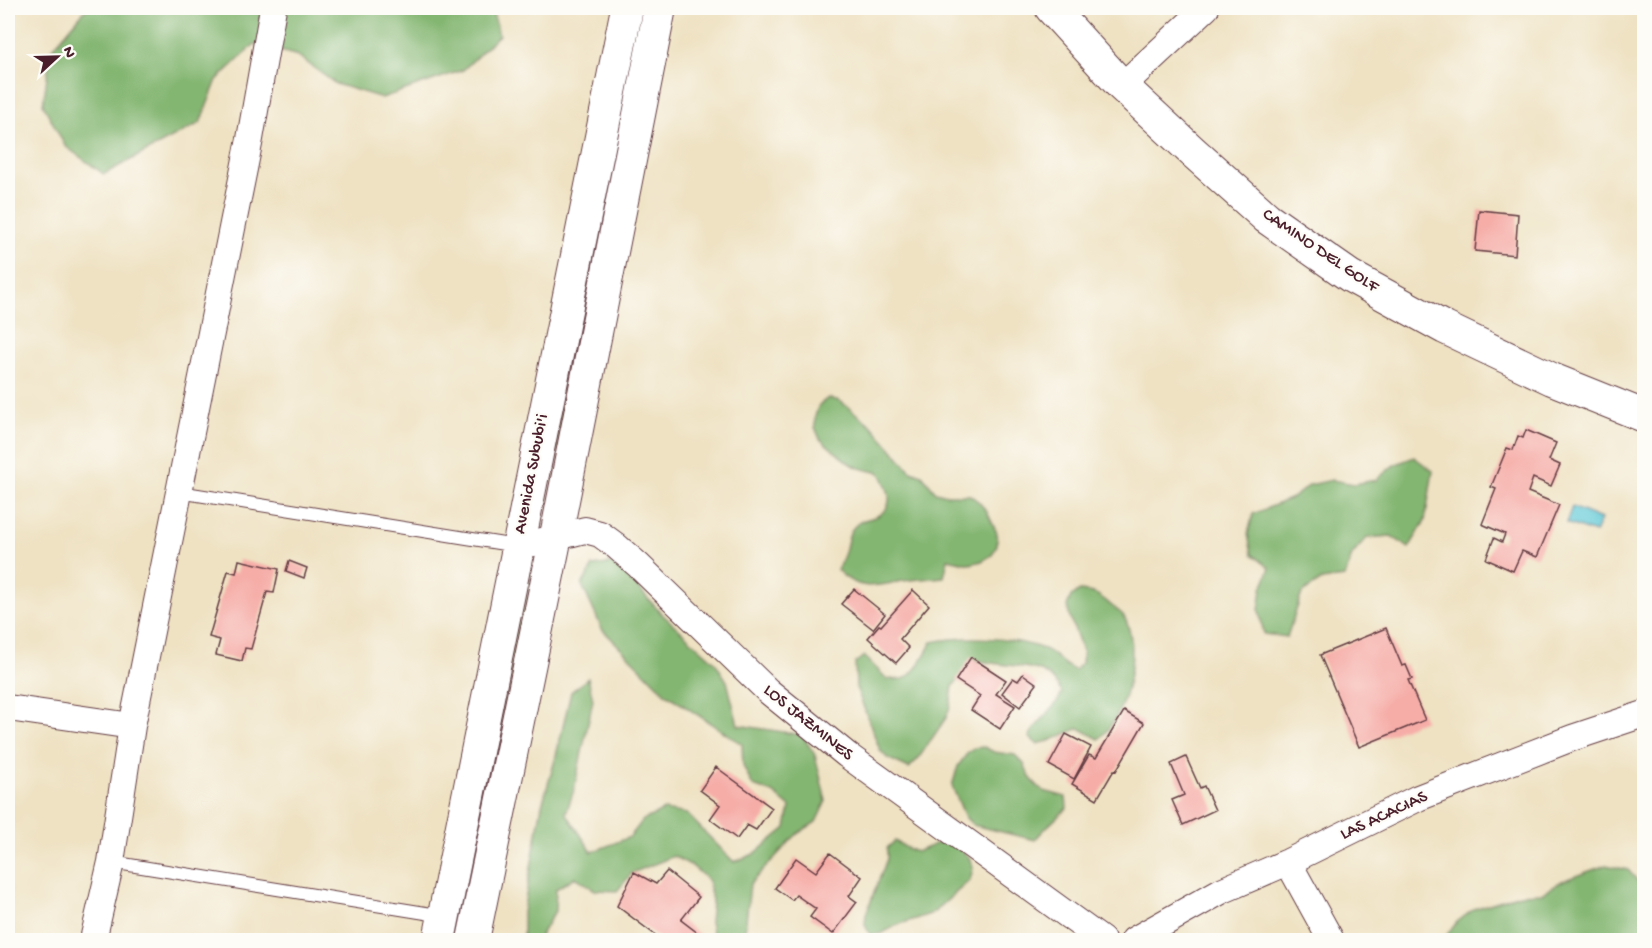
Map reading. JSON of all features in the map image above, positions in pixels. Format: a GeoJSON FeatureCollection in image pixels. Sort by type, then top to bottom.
{"type":"FeatureCollection","features":[{"type":"Feature","properties":{"kind":"street"},"geometry":{"type":"LineString","coordinates":[[93,940],[111,862],[132,726],[250,139],[273,8]]}},
{"type":"Feature","properties":{"kind":"street","name":"Avenida Sububi'i"},"geometry":{"type":"LineString","coordinates":[[442,928],[627,8]]}},
{"type":"Feature","properties":{"kind":"street","name":"Avenida Sububi'i"},"geometry":{"type":"LineString","coordinates":[[473,940],[556,536],[660,8]]}},
{"type":"Feature","properties":{"kind":"street","name":"CAMINO DEL GOLF"},"geometry":{"type":"LineString","coordinates":[[1051,8],[1122,86],[1192,151],[1267,218],[1350,276],[1445,328],[1499,354],[1552,379],[1644,416]]}},
{"type":"Feature","properties":{"kind":"street"},"geometry":{"type":"LineString","coordinates":[[1122,86],[1206,8]]}},
{"type":"Feature","properties":{"kind":"street","name":"LOS JAZMINES"},"geometry":{"type":"LineString","coordinates":[[518,547],[585,530],[600,534],[615,545],[768,691],[847,755],[1102,940]]}},
{"type":"Feature","properties":{"kind":"street"},"geometry":{"type":"LineString","coordinates":[[8,708],[132,726]]}},
{"type":"Feature","properties":{"kind":"street","name":"LAS ACACIAS"},"geometry":{"type":"LineString","coordinates":[[1134,940],[1221,891],[1288,862],[1418,798],[1572,738],[1644,714]]}},
{"type":"Feature","properties":{"kind":"street"},"geometry":{"type":"LineString","coordinates":[[1288,862],[1331,940]]}},
{"type":"Feature","properties":{"kind":"lane"},"geometry":{"type":"LineString","coordinates":[[179,492],[518,547]]}},
{"type":"Feature","properties":{"kind":"lane"},"geometry":{"type":"LineString","coordinates":[[111,862],[442,928]]}},
{"type":"Feature","properties":{"kind":"green space"},"geometry":{"type":"Polygon","coordinates":[[[87,8],[492,8],[499,35],[463,70],[382,98],[336,84],[298,56],[255,44],[217,80],[200,123],[104,174],[65,146],[43,104],[51,50],[87,8]]]}},
{"type":"Feature","properties":{"kind":"green space"},"geometry":{"type":"Polygon","coordinates":[[[638,8],[645,8],[554,465],[549,466],[638,8]]]}},
{"type":"Feature","properties":{"kind":"green space"},"geometry":{"type":"Polygon","coordinates":[[[828,398],[840,401],[871,425],[911,471],[922,475],[936,492],[947,495],[970,495],[979,502],[987,512],[997,533],[997,545],[992,555],[970,564],[948,559],[944,577],[872,586],[854,583],[837,570],[845,554],[852,529],[860,522],[876,517],[884,511],[888,506],[889,495],[880,473],[849,463],[820,439],[815,427],[815,416],[819,405],[828,398]]]}},
{"type":"Feature","properties":{"kind":"green space"},"geometry":{"type":"Polygon","coordinates":[[[1414,457],[1433,471],[1425,521],[1409,548],[1391,536],[1367,538],[1352,555],[1345,577],[1322,580],[1302,593],[1287,637],[1264,634],[1259,611],[1262,588],[1270,568],[1252,554],[1248,534],[1253,514],[1292,498],[1310,485],[1332,480],[1354,484],[1376,480],[1394,465],[1414,457]]]}},
{"type":"Feature","properties":{"kind":"green space"},"geometry":{"type":"Polygon","coordinates":[[[529,563],[534,566],[458,940],[451,940],[529,563]]]}},
{"type":"Feature","properties":{"kind":"green space"},"geometry":{"type":"Polygon","coordinates":[[[615,563],[662,614],[715,662],[727,681],[738,725],[802,735],[815,755],[826,801],[816,822],[797,834],[750,884],[744,940],[714,940],[710,922],[712,901],[708,880],[692,866],[674,856],[632,873],[617,891],[595,890],[575,877],[556,889],[555,911],[538,940],[523,940],[523,912],[542,805],[571,692],[588,678],[593,700],[574,790],[566,813],[592,852],[630,837],[643,820],[664,810],[687,814],[734,862],[754,854],[786,828],[790,807],[773,793],[753,786],[743,766],[742,744],[666,694],[602,629],[582,585],[593,566],[615,563]]]}},
{"type":"Feature","properties":{"kind":"green space"},"geometry":{"type":"Polygon","coordinates":[[[1080,591],[1098,595],[1123,615],[1132,645],[1132,662],[1124,698],[1109,728],[1099,739],[1079,728],[1037,744],[1029,737],[1059,699],[1062,693],[1057,684],[1039,670],[974,660],[953,686],[946,718],[918,759],[909,768],[887,758],[880,750],[856,687],[855,663],[864,656],[887,679],[903,679],[916,668],[932,642],[959,638],[988,638],[1044,649],[1075,670],[1082,663],[1083,652],[1067,606],[1071,596],[1080,591]]]}},
{"type":"Feature","properties":{"kind":"green space"},"geometry":{"type":"Polygon","coordinates":[[[984,747],[994,752],[1015,755],[1024,764],[1035,784],[1044,791],[1066,797],[1067,808],[1035,840],[973,825],[965,817],[952,786],[958,766],[966,755],[974,748],[984,747]]]}},
{"type":"Feature","properties":{"kind":"green space"},"geometry":{"type":"Polygon","coordinates":[[[895,841],[916,852],[938,843],[950,842],[969,857],[973,868],[970,880],[933,913],[897,925],[881,934],[870,934],[865,925],[866,914],[887,859],[887,848],[895,841]]]}},
{"type":"Feature","properties":{"kind":"green space"},"geometry":{"type":"Polygon","coordinates":[[[1606,865],[1628,870],[1644,888],[1644,940],[1443,940],[1457,922],[1474,909],[1520,894],[1543,893],[1562,881],[1606,865]]]}},
{"type":"Feature","properties":{"kind":"water"},"geometry":{"type":"Polygon","coordinates":[[[1572,507],[1601,519],[1595,533],[1566,523],[1572,507]]]}},
{"type":"Feature","properties":{"kind":"building"},"geometry":{"type":"Polygon","coordinates":[[[1479,210],[1518,214],[1515,255],[1475,251],[1479,210]]]}},
{"type":"Feature","properties":{"kind":"building"},"geometry":{"type":"Polygon","coordinates":[[[1526,430],[1556,443],[1549,460],[1560,465],[1551,486],[1533,478],[1528,492],[1559,505],[1537,557],[1522,551],[1513,571],[1486,559],[1494,538],[1502,542],[1505,534],[1482,524],[1496,489],[1491,487],[1507,448],[1513,450],[1518,436],[1523,438],[1526,430]]]}},
{"type":"Feature","properties":{"kind":"building"},"geometry":{"type":"Polygon","coordinates":[[[239,560],[279,569],[274,593],[267,592],[251,649],[245,648],[242,661],[216,655],[220,640],[209,637],[228,571],[236,573],[239,560]]]}},
{"type":"Feature","properties":{"kind":"building"},"geometry":{"type":"Polygon","coordinates":[[[289,561],[307,568],[304,578],[286,571],[289,561]]]}},
{"type":"Feature","properties":{"kind":"building"},"geometry":{"type":"Polygon","coordinates":[[[854,589],[885,614],[873,629],[841,604],[854,589]]]}},
{"type":"Feature","properties":{"kind":"building"},"geometry":{"type":"Polygon","coordinates":[[[913,590],[929,605],[900,639],[909,648],[896,663],[868,638],[913,590]]]}},
{"type":"Feature","properties":{"kind":"building"},"geometry":{"type":"Polygon","coordinates":[[[1386,628],[1402,666],[1406,665],[1412,679],[1408,680],[1425,720],[1359,747],[1320,655],[1386,628]]]}},
{"type":"Feature","properties":{"kind":"building"},"geometry":{"type":"Polygon","coordinates":[[[971,657],[1006,680],[996,694],[1015,706],[1000,729],[971,710],[980,696],[956,680],[971,657]]]}},
{"type":"Feature","properties":{"kind":"building"},"geometry":{"type":"Polygon","coordinates":[[[1023,674],[1037,684],[1020,707],[1002,693],[1013,678],[1018,681],[1023,674]]]}},
{"type":"Feature","properties":{"kind":"building"},"geometry":{"type":"Polygon","coordinates":[[[1124,711],[1144,723],[1097,799],[1072,784],[1089,755],[1096,758],[1124,711]]]}},
{"type":"Feature","properties":{"kind":"building"},"geometry":{"type":"Polygon","coordinates":[[[1066,734],[1091,747],[1074,779],[1049,765],[1066,734]]]}},
{"type":"Feature","properties":{"kind":"building"},"geometry":{"type":"Polygon","coordinates":[[[1186,757],[1200,788],[1204,786],[1215,810],[1183,825],[1172,800],[1184,795],[1171,764],[1186,757]]]}},
{"type":"Feature","properties":{"kind":"building"},"geometry":{"type":"Polygon","coordinates":[[[716,767],[772,808],[756,830],[747,825],[737,839],[710,819],[720,805],[700,790],[716,767]]]}},
{"type":"Feature","properties":{"kind":"building"},"geometry":{"type":"Polygon","coordinates":[[[830,853],[862,877],[849,896],[857,902],[833,934],[810,917],[816,909],[796,895],[792,900],[775,888],[796,858],[816,872],[830,853]]]}},
{"type":"Feature","properties":{"kind":"building"},"geometry":{"type":"Polygon","coordinates":[[[667,871],[699,897],[681,920],[707,940],[662,940],[617,906],[634,872],[656,884],[667,871]]]}}]}
